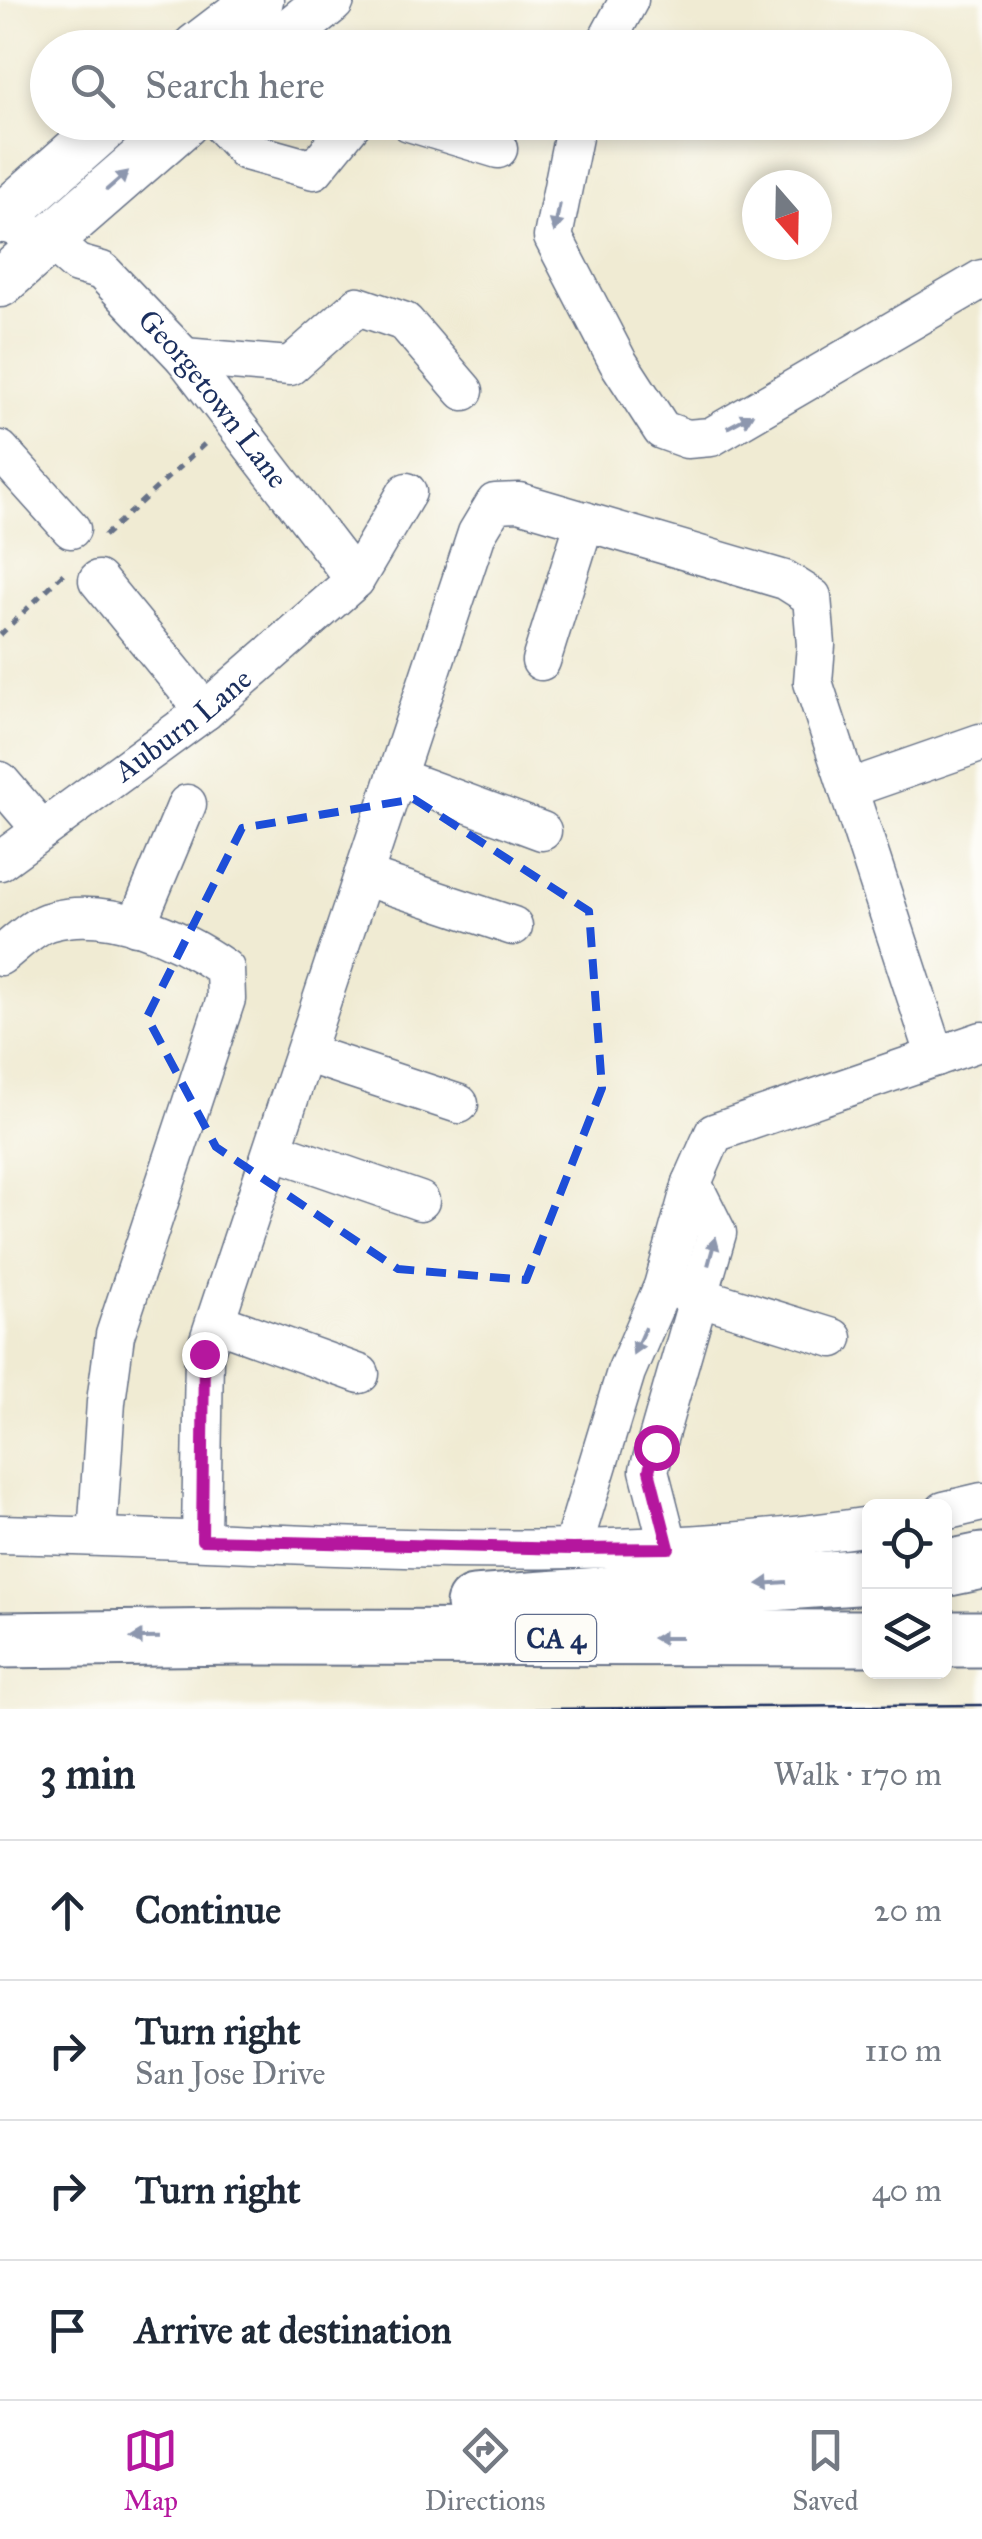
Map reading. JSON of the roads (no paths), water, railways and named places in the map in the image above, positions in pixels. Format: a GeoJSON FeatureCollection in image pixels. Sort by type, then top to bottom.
{"type":"FeatureCollection","features":[{"type":"Feature","properties":{"kind":"highway"},"geometry":{"type":"LineString","coordinates":[[952,1568],[982,1561]]}},
{"type":"Feature","properties":{"kind":"highway"},"geometry":{"type":"LineString","coordinates":[[243,1637],[462,1605],[862,1577]]}},
{"type":"Feature","properties":{"kind":"highway","name":"CA 4"},"geometry":{"type":"LineString","coordinates":[[0,1640],[862,1638]]}},
{"type":"Feature","properties":{"kind":"highway"},"geometry":{"type":"LineString","coordinates":[[952,1638],[982,1638]]}},
{"type":"Feature","properties":{"kind":"main road"},"geometry":{"type":"LineString","coordinates":[[219,30],[258,0]]}},
{"type":"Feature","properties":{"kind":"main road"},"geometry":{"type":"LineString","coordinates":[[293,30],[330,0]]}},
{"type":"Feature","properties":{"kind":"main road"},"geometry":{"type":"LineString","coordinates":[[0,220],[90,140]]}},
{"type":"Feature","properties":{"kind":"main road"},"geometry":{"type":"LineString","coordinates":[[0,282],[164,140]]}},
{"type":"Feature","properties":{"kind":"street"},"geometry":{"type":"LineString","coordinates":[[613,30],[629,0]]}},
{"type":"Feature","properties":{"kind":"street"},"geometry":{"type":"LineString","coordinates":[[236,140],[246,151],[314,170],[338,140]]}},
{"type":"Feature","properties":{"kind":"street"},"geometry":{"type":"LineString","coordinates":[[468,140],[498,149]]}},
{"type":"Feature","properties":{"kind":"street"},"geometry":{"type":"LineString","coordinates":[[572,140],[553,237],[618,362],[662,430],[687,439],[711,437],[982,279]]}},
{"type":"Feature","properties":{"kind":"street","name":"Georgetown Lane"},"geometry":{"type":"LineString","coordinates":[[0,220],[49,240],[77,264],[102,271],[184,358],[356,580]]}},
{"type":"Feature","properties":{"kind":"street"},"geometry":{"type":"LineString","coordinates":[[184,358],[290,366],[358,306],[405,322],[464,391]]}},
{"type":"Feature","properties":{"kind":"street"},"geometry":{"type":"LineString","coordinates":[[0,450],[205,711]]}},
{"type":"Feature","properties":{"kind":"street","name":"Auburn Lane"},"geometry":{"type":"LineString","coordinates":[[0,861],[205,711],[356,580],[407,492]]}},
{"type":"Feature","properties":{"kind":"street"},"geometry":{"type":"LineString","coordinates":[[202,1540],[204,1354],[477,533],[495,503],[519,502],[785,580],[812,597],[816,645],[813,682],[936,1056]]}},
{"type":"Feature","properties":{"kind":"street"},"geometry":{"type":"LineString","coordinates":[[541,661],[585,522]]}},
{"type":"Feature","properties":{"kind":"street"},"geometry":{"type":"LineString","coordinates":[[848,789],[980,743]]}},
{"type":"Feature","properties":{"kind":"street"},"geometry":{"type":"LineString","coordinates":[[396,777],[542,831]]}},
{"type":"Feature","properties":{"kind":"street"},"geometry":{"type":"LineString","coordinates":[[0,782],[42,830]]}},
{"type":"Feature","properties":{"kind":"street"},"geometry":{"type":"LineString","coordinates":[[136,926],[187,804]]}},
{"type":"Feature","properties":{"kind":"street"},"geometry":{"type":"LineString","coordinates":[[363,876],[512,926]]}},
{"type":"Feature","properties":{"kind":"street"},"geometry":{"type":"LineString","coordinates":[[0,956],[48,921],[86,916],[136,926],[191,945],[225,969],[226,999],[115,1335],[106,1402],[98,1536]]}},
{"type":"Feature","properties":{"kind":"street"},"geometry":{"type":"LineString","coordinates":[[572,1549],[626,1372],[717,1233],[692,1183],[714,1133],[982,1041]]}},
{"type":"Feature","properties":{"kind":"street"},"geometry":{"type":"LineString","coordinates":[[305,1053],[459,1104]]}},
{"type":"Feature","properties":{"kind":"street"},"geometry":{"type":"LineString","coordinates":[[272,1150],[420,1201]]}},
{"type":"Feature","properties":{"kind":"street"},"geometry":{"type":"LineString","coordinates":[[681,1291],[833,1338]]}},
{"type":"Feature","properties":{"kind":"street"},"geometry":{"type":"LineString","coordinates":[[669,1548],[649,1470],[681,1291]]}},
{"type":"Feature","properties":{"kind":"street"},"geometry":{"type":"LineString","coordinates":[[216,1322],[360,1374]]}},
{"type":"Feature","properties":{"kind":"street"},"geometry":{"type":"LineString","coordinates":[[952,1509],[982,1502]]}},
{"type":"Feature","properties":{"kind":"street"},"geometry":{"type":"LineString","coordinates":[[0,1534],[572,1549],[669,1548],[862,1527]]}},
{"type":"Feature","properties":{"kind":"tram line"},"geometry":{"type":"LineString","coordinates":[[535,1709],[982,1705]]}}]}
